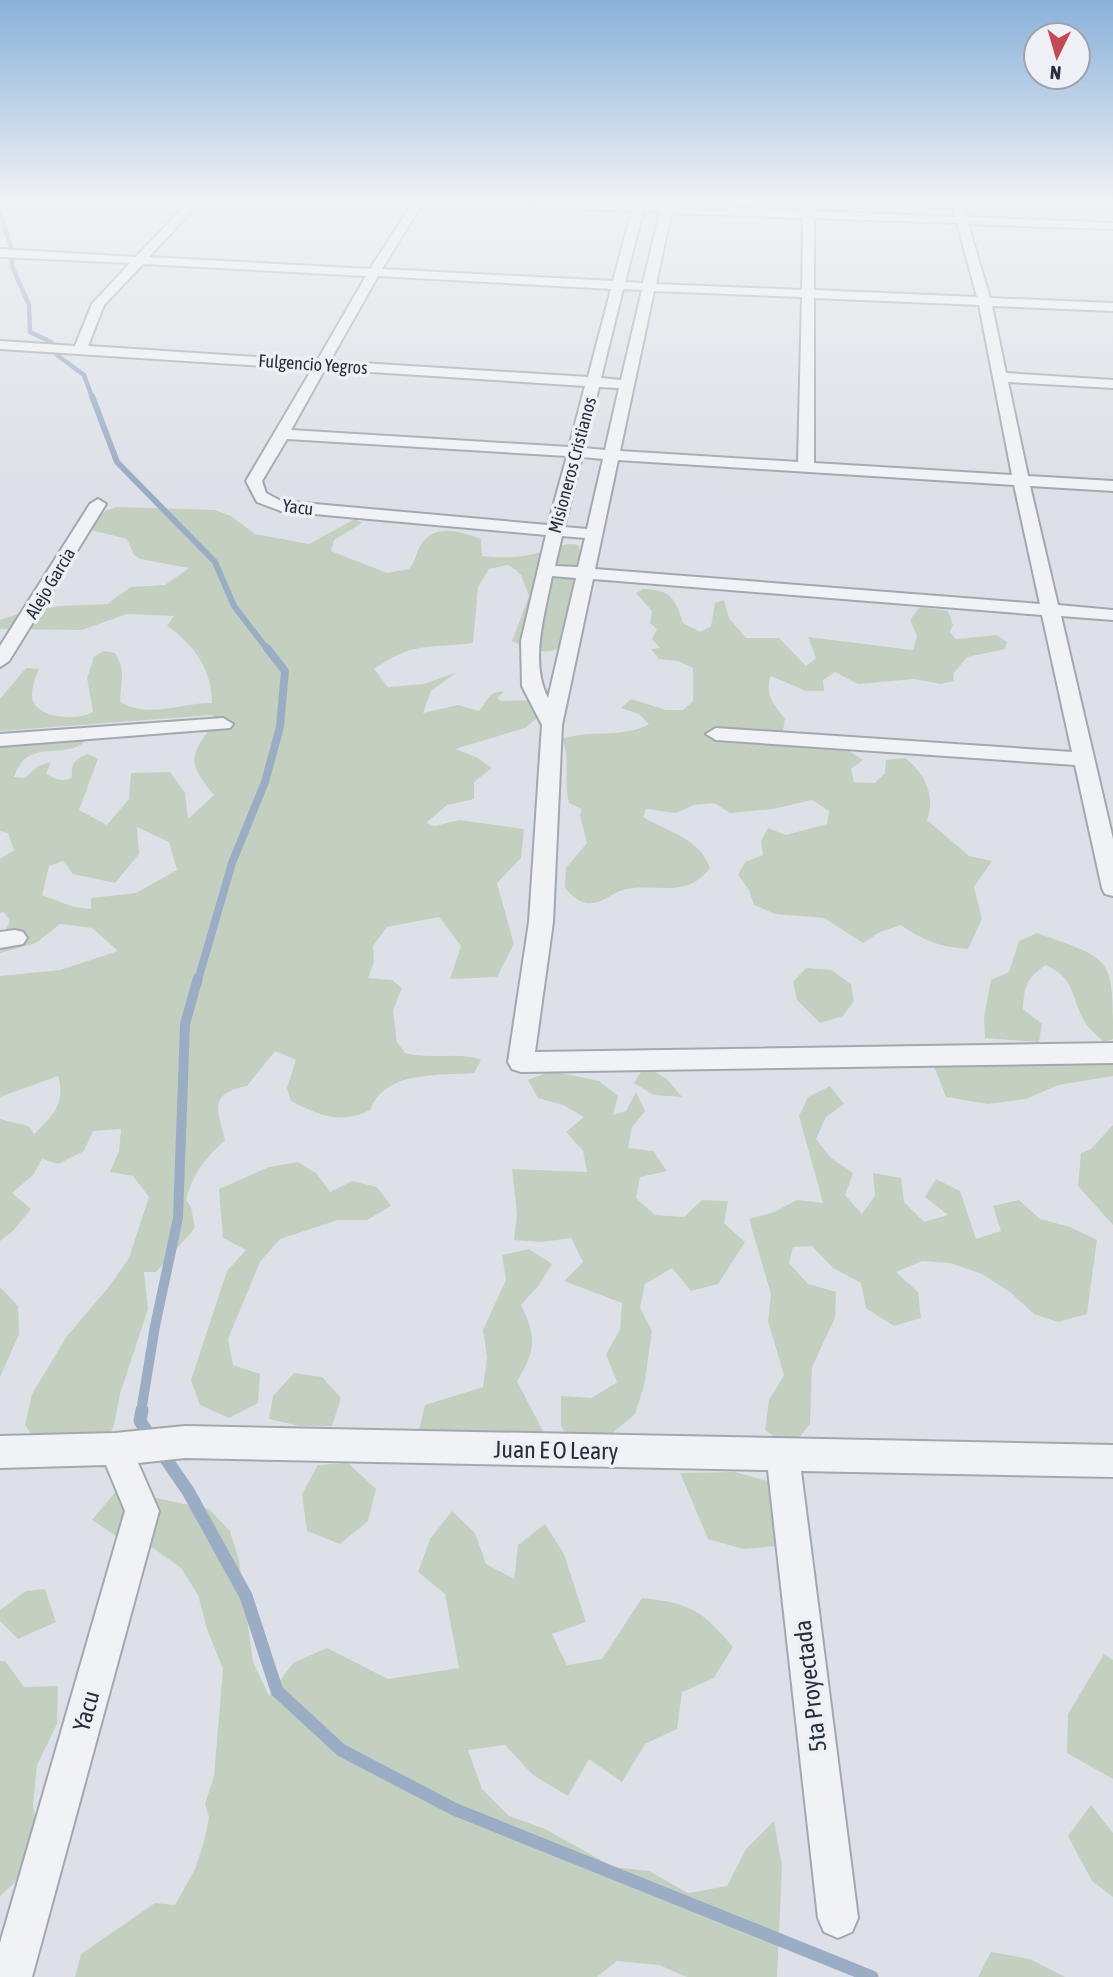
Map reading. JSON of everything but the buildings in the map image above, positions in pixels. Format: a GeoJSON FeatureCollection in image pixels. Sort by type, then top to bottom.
{"type":"FeatureCollection","features":[{"type":"Feature","properties":{"kind":"street"},"geometry":{"type":"LineString","coordinates":[[73,349],[98,304],[105,296]]}},
{"type":"Feature","properties":{"kind":"street","name":"Yacu"},"geometry":{"type":"LineString","coordinates":[[358,296],[283,435],[254,481],[262,501],[281,506],[592,534]]}},
{"type":"Feature","properties":{"kind":"street","name":"Misioneros Cristianos"},"geometry":{"type":"LineString","coordinates":[[552,725],[532,686],[530,641],[545,570],[613,296]]}},
{"type":"Feature","properties":{"kind":"street","name":"Misioneros Cristianos"},"geometry":{"type":"LineString","coordinates":[[646,296],[552,725],[541,922],[521,1062],[1113,1053]]}},
{"type":"Feature","properties":{"kind":"street"},"geometry":{"type":"LineString","coordinates":[[806,465],[808,296]]}},
{"type":"Feature","properties":{"kind":"street"},"geometry":{"type":"LineString","coordinates":[[858,296],[1113,307]]}},
{"type":"Feature","properties":{"kind":"street"},"geometry":{"type":"LineString","coordinates":[[983,296],[1021,480],[1113,888]]}},
{"type":"Feature","properties":{"kind":"street","name":"Fulgencio Yegros"},"geometry":{"type":"LineString","coordinates":[[0,345],[626,384]]}},
{"type":"Feature","properties":{"kind":"street"},"geometry":{"type":"LineString","coordinates":[[1002,377],[1113,384]]}},
{"type":"Feature","properties":{"kind":"street"},"geometry":{"type":"LineString","coordinates":[[283,435],[1113,485]]}},
{"type":"Feature","properties":{"kind":"street","name":"Alejo Garcia"},"geometry":{"type":"LineString","coordinates":[[0,661],[9,634],[98,504]]}},
{"type":"Feature","properties":{"kind":"street"},"geometry":{"type":"LineString","coordinates":[[545,570],[1113,615]]}},
{"type":"Feature","properties":{"kind":"street"},"geometry":{"type":"LineString","coordinates":[[0,740],[223,724]]}},
{"type":"Feature","properties":{"kind":"street"},"geometry":{"type":"LineString","coordinates":[[716,734],[1084,759]]}},
{"type":"Feature","properties":{"kind":"street","name":"Juan E O Leary"},"geometry":{"type":"LineString","coordinates":[[0,1452],[184,1442],[1113,1461]]}},
{"type":"Feature","properties":{"kind":"street","name":"Yacu"},"geometry":{"type":"LineString","coordinates":[[11,1977],[142,1511],[125,1447]]}},
{"type":"Feature","properties":{"kind":"street","name":"5ta Proyectada"},"geometry":{"type":"LineString","coordinates":[[783,1454],[838,1918]]}},
{"type":"Feature","properties":{"kind":"green space"},"geometry":{"type":"Polygon","coordinates":[[[117,507],[215,510],[231,516],[255,534],[309,544],[355,519],[362,523],[334,540],[331,551],[387,573],[409,569],[422,543],[442,531],[481,539],[482,556],[488,557],[521,556],[540,553],[561,545],[578,545],[581,566],[573,582],[572,594],[582,629],[565,645],[550,651],[533,650],[512,641],[529,596],[521,575],[508,565],[489,569],[478,587],[473,643],[411,650],[374,669],[388,687],[424,684],[457,672],[431,691],[423,713],[458,705],[479,711],[489,697],[499,692],[504,692],[497,698],[501,701],[532,700],[549,708],[525,728],[455,749],[476,757],[492,768],[474,782],[474,799],[447,805],[426,823],[435,826],[459,820],[524,829],[521,858],[497,883],[514,944],[497,977],[450,979],[461,946],[439,917],[387,927],[373,946],[374,962],[368,978],[392,980],[402,988],[393,1010],[397,1042],[405,1053],[464,1056],[481,1060],[474,1073],[429,1075],[400,1082],[378,1097],[370,1110],[350,1117],[340,1117],[320,1114],[291,1101],[287,1088],[296,1060],[275,1051],[247,1086],[234,1089],[221,1099],[218,1112],[225,1140],[201,1167],[186,1200],[191,1207],[195,1228],[156,1272],[144,1272],[148,1309],[120,1394],[114,1425],[100,1454],[41,1448],[25,1425],[32,1394],[67,1336],[108,1288],[129,1258],[149,1197],[133,1176],[110,1172],[119,1151],[121,1129],[93,1131],[84,1151],[58,1164],[42,1159],[33,1175],[12,1193],[31,1209],[13,1231],[0,1241],[0,1119],[28,1126],[34,1134],[56,1108],[60,1085],[58,1076],[0,1097],[0,976],[60,970],[118,951],[92,928],[60,924],[36,943],[0,953],[0,943],[10,921],[4,912],[0,913],[0,859],[14,850],[8,833],[0,831],[0,743],[85,741],[77,747],[37,753],[28,757],[14,777],[25,778],[38,766],[51,762],[46,774],[65,780],[72,777],[73,765],[80,757],[88,754],[98,759],[79,810],[107,825],[129,799],[131,773],[170,772],[185,793],[188,819],[214,795],[199,775],[195,759],[200,744],[214,723],[213,715],[0,731],[0,699],[26,668],[39,669],[32,698],[44,712],[70,717],[93,712],[87,678],[94,657],[104,651],[115,653],[121,665],[120,701],[130,706],[152,710],[212,703],[209,680],[200,659],[177,633],[167,626],[174,616],[127,614],[82,630],[0,629],[0,620],[24,612],[60,606],[107,604],[131,587],[165,585],[189,568],[140,559],[134,555],[127,539],[91,530],[88,525],[107,510],[117,507]],[[137,827],[139,854],[115,883],[73,874],[63,861],[49,866],[42,895],[74,907],[91,909],[91,898],[136,893],[177,870],[169,842],[137,827]]]}},
{"type":"Feature","properties":{"kind":"green space"},"geometry":{"type":"Polygon","coordinates":[[[643,589],[660,591],[671,597],[683,623],[700,632],[711,626],[715,603],[724,600],[729,618],[746,638],[779,638],[806,666],[816,658],[808,637],[913,650],[917,636],[910,620],[920,607],[948,611],[953,625],[950,632],[956,639],[997,635],[1007,642],[1005,649],[967,657],[954,673],[953,681],[941,684],[914,679],[858,684],[835,672],[823,680],[824,691],[806,691],[771,676],[769,683],[771,699],[785,719],[783,730],[787,741],[849,751],[863,760],[851,769],[854,782],[875,783],[885,773],[886,760],[905,758],[918,771],[927,786],[930,802],[927,820],[969,856],[992,861],[974,887],[982,919],[968,949],[933,942],[901,925],[880,932],[863,943],[824,918],[775,914],[754,905],[749,890],[738,875],[745,862],[763,855],[761,841],[768,828],[786,835],[827,824],[829,811],[812,800],[773,809],[730,813],[714,803],[694,805],[676,813],[646,809],[643,817],[690,842],[699,849],[710,868],[690,884],[623,890],[592,903],[581,901],[567,891],[566,868],[587,843],[580,815],[582,809],[569,803],[566,755],[562,739],[618,733],[649,724],[639,714],[621,708],[631,699],[666,710],[683,710],[693,701],[693,668],[678,661],[659,659],[651,649],[660,648],[652,639],[657,629],[650,623],[652,611],[636,593],[643,589]]]}},
{"type":"Feature","properties":{"kind":"green space"},"geometry":{"type":"Polygon","coordinates":[[[1037,933],[1081,949],[1104,965],[1112,991],[1113,1039],[1104,1042],[1089,1028],[1068,983],[1046,965],[1031,978],[1023,1001],[1023,1009],[1042,1024],[1039,1042],[985,1038],[984,1017],[991,980],[1009,972],[1019,941],[1037,933]]]}},
{"type":"Feature","properties":{"kind":"green space"},"geometry":{"type":"Polygon","coordinates":[[[806,968],[831,970],[851,984],[854,1001],[843,1016],[820,1023],[797,1000],[793,982],[806,968]]]}},
{"type":"Feature","properties":{"kind":"green space"},"geometry":{"type":"Polygon","coordinates":[[[970,1059],[1086,1059],[1113,1063],[1113,1076],[1058,1085],[1026,1099],[988,1104],[946,1097],[934,1066],[970,1059]]]}},
{"type":"Feature","properties":{"kind":"green space"},"geometry":{"type":"Polygon","coordinates":[[[645,1066],[667,1079],[682,1097],[654,1095],[634,1083],[645,1066]]]}},
{"type":"Feature","properties":{"kind":"green space"},"geometry":{"type":"Polygon","coordinates":[[[551,1071],[599,1081],[618,1096],[613,1115],[626,1111],[636,1092],[645,1111],[632,1127],[628,1148],[653,1151],[667,1171],[640,1177],[636,1198],[655,1215],[684,1217],[702,1200],[728,1201],[724,1223],[745,1242],[718,1284],[691,1291],[672,1268],[645,1284],[640,1308],[652,1331],[644,1386],[635,1414],[610,1435],[579,1452],[561,1426],[561,1396],[592,1398],[617,1382],[606,1354],[620,1330],[622,1303],[564,1281],[583,1262],[571,1238],[542,1242],[514,1240],[517,1215],[512,1169],[587,1172],[583,1151],[566,1132],[584,1117],[563,1105],[538,1098],[528,1080],[551,1071]]]}},
{"type":"Feature","properties":{"kind":"green space"},"geometry":{"type":"Polygon","coordinates":[[[830,1086],[844,1104],[826,1117],[816,1139],[831,1158],[853,1173],[845,1195],[862,1214],[875,1196],[873,1173],[901,1178],[904,1202],[924,1222],[948,1215],[925,1197],[936,1179],[960,1191],[976,1239],[1001,1231],[993,1206],[1019,1200],[1040,1219],[1070,1227],[1097,1240],[1087,1314],[1058,1322],[1034,1314],[1010,1292],[982,1274],[950,1263],[922,1261],[896,1272],[918,1292],[921,1318],[894,1326],[866,1308],[861,1283],[833,1268],[812,1246],[793,1247],[789,1263],[808,1284],[836,1292],[835,1318],[812,1367],[810,1424],[791,1448],[765,1430],[769,1400],[784,1375],[768,1321],[771,1294],[749,1219],[774,1212],[797,1200],[823,1203],[799,1116],[808,1097],[830,1086]]]}},
{"type":"Feature","properties":{"kind":"green space"},"geometry":{"type":"Polygon","coordinates":[[[1113,1125],[1113,1225],[1078,1186],[1081,1153],[1091,1149],[1113,1125]]]}},
{"type":"Feature","properties":{"kind":"green space"},"geometry":{"type":"Polygon","coordinates":[[[298,1162],[317,1174],[330,1192],[352,1181],[377,1187],[391,1206],[367,1220],[338,1220],[280,1239],[260,1262],[228,1339],[233,1365],[260,1374],[258,1403],[229,1418],[200,1405],[191,1380],[227,1271],[246,1250],[223,1238],[219,1189],[269,1167],[298,1162]]]}},
{"type":"Feature","properties":{"kind":"green space"},"geometry":{"type":"Polygon","coordinates":[[[529,1249],[552,1264],[539,1285],[521,1305],[530,1326],[532,1344],[528,1361],[517,1381],[544,1433],[418,1435],[425,1405],[483,1387],[487,1357],[483,1330],[506,1280],[502,1255],[529,1249]]]}},
{"type":"Feature","properties":{"kind":"green space"},"geometry":{"type":"Polygon","coordinates":[[[0,1287],[18,1306],[19,1334],[0,1377],[0,1287]]]}},
{"type":"Feature","properties":{"kind":"green space"},"geometry":{"type":"Polygon","coordinates":[[[294,1373],[322,1377],[341,1398],[332,1426],[300,1426],[269,1419],[273,1396],[294,1373]]]}},
{"type":"Feature","properties":{"kind":"green space"},"geometry":{"type":"Polygon","coordinates":[[[348,1463],[376,1489],[368,1521],[340,1544],[307,1531],[302,1494],[318,1465],[348,1463]]]}},
{"type":"Feature","properties":{"kind":"green space"},"geometry":{"type":"Polygon","coordinates":[[[735,1472],[767,1481],[781,1512],[778,1546],[743,1549],[708,1539],[680,1473],[735,1472]]]}},
{"type":"Feature","properties":{"kind":"green space"},"geometry":{"type":"Polygon","coordinates":[[[117,1490],[209,1509],[230,1531],[239,1560],[253,1662],[269,1696],[293,1663],[327,1648],[388,1679],[459,1668],[445,1594],[418,1572],[430,1539],[452,1511],[475,1533],[486,1564],[514,1579],[518,1545],[545,1524],[564,1554],[586,1622],[552,1634],[567,1665],[602,1659],[642,1598],[694,1610],[712,1624],[733,1647],[714,1678],[682,1692],[677,1729],[645,1744],[622,1782],[589,1759],[568,1796],[533,1775],[505,1745],[468,1750],[482,1789],[509,1816],[545,1829],[613,1867],[649,1871],[688,1893],[727,1886],[746,1849],[774,1821],[782,1866],[777,1977],[687,1977],[659,1965],[617,1961],[597,1977],[75,1977],[81,1954],[155,1903],[175,1905],[195,1869],[205,1838],[209,1817],[205,1804],[214,1776],[223,1669],[207,1629],[198,1595],[181,1568],[153,1548],[121,1539],[92,1520],[117,1490]]]}},
{"type":"Feature","properties":{"kind":"green space"},"geometry":{"type":"Polygon","coordinates":[[[45,1589],[56,1622],[18,1639],[0,1621],[0,1610],[26,1591],[45,1589]]]}},
{"type":"Feature","properties":{"kind":"green space"},"geometry":{"type":"Polygon","coordinates":[[[1104,1654],[1113,1660],[1113,1779],[1067,1753],[1068,1714],[1104,1654]]]}},
{"type":"Feature","properties":{"kind":"green space"},"geometry":{"type":"Polygon","coordinates":[[[0,1661],[5,1661],[24,1687],[58,1686],[57,1724],[37,1765],[33,1806],[42,1846],[13,1884],[0,1896],[0,1661]]]}},
{"type":"Feature","properties":{"kind":"green space"},"geometry":{"type":"Polygon","coordinates":[[[1091,1805],[1113,1833],[1113,1897],[1092,1881],[1068,1836],[1091,1805]]]}},
{"type":"Feature","properties":{"kind":"green space"},"geometry":{"type":"Polygon","coordinates":[[[991,1952],[1030,1959],[1065,1977],[978,1977],[991,1952]]]}},
{"type":"Feature","properties":{"kind":"waterway"},"geometry":{"type":"LineString","coordinates":[[25,296],[29,305],[30,332],[51,342],[57,355],[84,375],[92,397]]}},
{"type":"Feature","properties":{"kind":"waterway"},"geometry":{"type":"LineString","coordinates":[[92,396],[117,462],[215,562],[234,606],[268,650]]}},
{"type":"Feature","properties":{"kind":"waterway"},"geometry":{"type":"LineString","coordinates":[[198,980],[232,863],[265,782],[280,727],[285,671],[267,648]]}},
{"type":"Feature","properties":{"kind":"waterway"},"geometry":{"type":"LineString","coordinates":[[141,1412],[155,1326],[178,1218],[185,1024],[198,978]]}},
{"type":"Feature","properties":{"kind":"waterway"},"geometry":{"type":"LineString","coordinates":[[142,1410],[140,1421],[151,1438]]}},
{"type":"Feature","properties":{"kind":"waterway"},"geometry":{"type":"LineString","coordinates":[[161,1452],[188,1491],[246,1596],[277,1691],[341,1750],[454,1809],[872,1977]]}}]}
